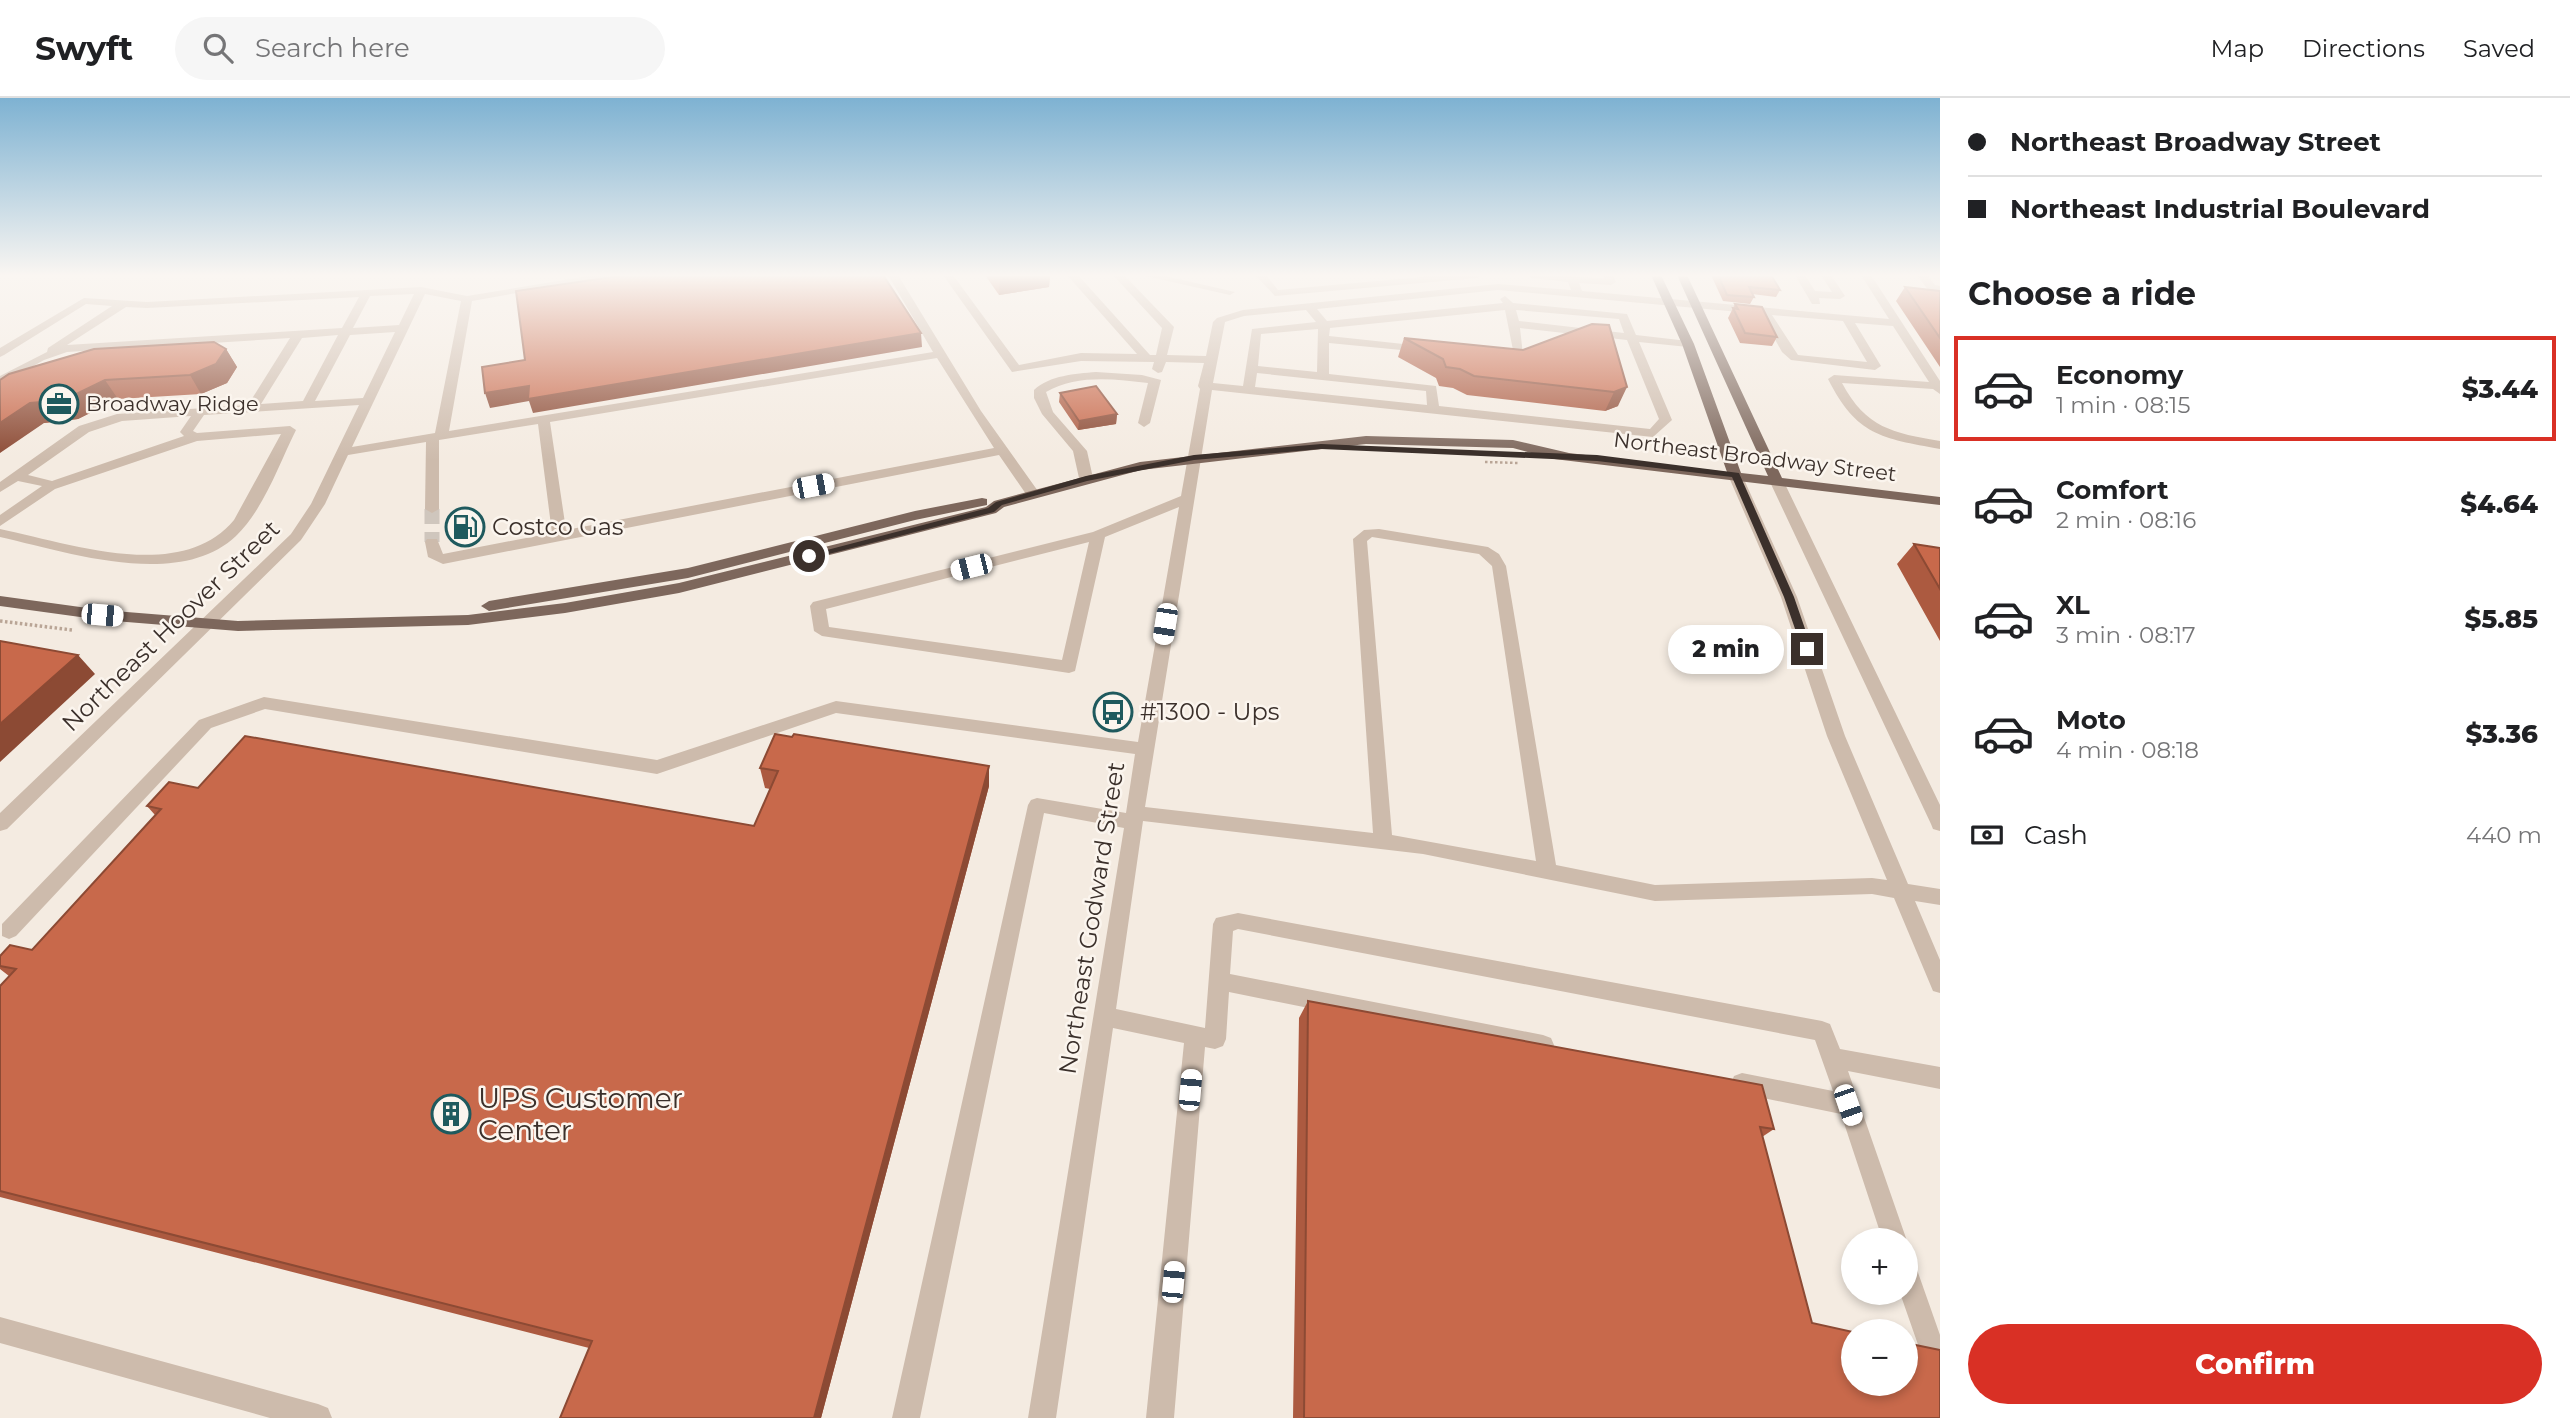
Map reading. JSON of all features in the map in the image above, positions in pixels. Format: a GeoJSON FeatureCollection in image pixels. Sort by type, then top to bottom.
{"type":"FeatureCollection","features":[{"type":"Feature","properties":{"kind":"main road"},"geometry":{"type":"LineString","coordinates":[[1685,337],[1735,475]]}},
{"type":"Feature","properties":{"kind":"main road"},"geometry":{"type":"LineString","coordinates":[[1710,337],[1777,482]]}},
{"type":"Feature","properties":{"kind":"main road","name":"Northeast Broadway Street"},"geometry":{"type":"LineString","coordinates":[[0,601],[78,612],[208,624],[300,625],[468,620],[565,608],[679,588],[991,510],[999,503],[1086,478],[1194,458],[1321,446],[1564,455],[1940,501]]}},
{"type":"Feature","properties":{"kind":"street"},"geometry":{"type":"LineString","coordinates":[[0,353],[26,337]]}},
{"type":"Feature","properties":{"kind":"street"},"geometry":{"type":"LineString","coordinates":[[0,381],[73,337]]}},
{"type":"Feature","properties":{"kind":"street"},"geometry":{"type":"LineString","coordinates":[[40,358],[66,349],[271,337]]}},
{"type":"Feature","properties":{"kind":"street"},"geometry":{"type":"LineString","coordinates":[[252,409],[297,337]]}},
{"type":"Feature","properties":{"kind":"street"},"geometry":{"type":"LineString","coordinates":[[307,405],[343,337]]}},
{"type":"Feature","properties":{"kind":"street","name":"Northeast Hoover Street"},"geometry":{"type":"LineString","coordinates":[[0,824],[296,537],[317,504],[398,337]]}},
{"type":"Feature","properties":{"kind":"street"},"geometry":{"type":"LineString","coordinates":[[432,509],[437,438],[459,337]]}},
{"type":"Feature","properties":{"kind":"street"},"geometry":{"type":"LineString","coordinates":[[930,337],[1033,494]]}},
{"type":"Feature","properties":{"kind":"street"},"geometry":{"type":"LineString","coordinates":[[993,337],[1016,369],[1081,357],[1209,360]]}},
{"type":"Feature","properties":{"kind":"street"},"geometry":{"type":"LineString","coordinates":[[1128,337],[1147,358]]}},
{"type":"Feature","properties":{"kind":"street"},"geometry":{"type":"LineString","coordinates":[[1144,423],[1166,337]]}},
{"type":"Feature","properties":{"kind":"street","name":"Northeast Godward Street"},"geometry":{"type":"LineString","coordinates":[[1042,1418],[1134,817],[1214,337]]}},
{"type":"Feature","properties":{"kind":"street"},"geometry":{"type":"LineString","coordinates":[[1250,390],[1255,337]]}},
{"type":"Feature","properties":{"kind":"street"},"geometry":{"type":"LineString","coordinates":[[1487,355],[1519,353],[1516,337]]}},
{"type":"Feature","properties":{"kind":"street"},"geometry":{"type":"LineString","coordinates":[[1619,337],[1688,344]]}},
{"type":"Feature","properties":{"kind":"street"},"geometry":{"type":"LineString","coordinates":[[1779,337],[1788,352],[1795,358],[1810,362],[1875,366],[1858,337]]}},
{"type":"Feature","properties":{"kind":"street"},"geometry":{"type":"LineString","coordinates":[[1907,337],[1938,385]]}},
{"type":"Feature","properties":{"kind":"street"},"geometry":{"type":"LineString","coordinates":[[1204,386],[1653,433],[1666,420],[1631,338]]}},
{"type":"Feature","properties":{"kind":"street"},"geometry":{"type":"LineString","coordinates":[[1323,376],[1324,339],[1433,350]]}},
{"type":"Feature","properties":{"kind":"street"},"geometry":{"type":"LineString","coordinates":[[343,452],[941,354]]}},
{"type":"Feature","properties":{"kind":"street"},"geometry":{"type":"LineString","coordinates":[[1252,369],[1429,387],[1432,389],[1433,410]]}},
{"type":"Feature","properties":{"kind":"street"},"geometry":{"type":"LineString","coordinates":[[1086,478],[1081,451],[1055,422],[1040,398],[1040,390],[1049,385],[1101,375],[1155,380]]}},
{"type":"Feature","properties":{"kind":"street"},"geometry":{"type":"LineString","coordinates":[[1938,385],[1834,379],[1863,423],[1880,433],[1940,445]]}},
{"type":"Feature","properties":{"kind":"street"},"geometry":{"type":"LineString","coordinates":[[0,488],[99,422],[121,417],[367,401]]}},
{"type":"Feature","properties":{"kind":"street"},"geometry":{"type":"LineString","coordinates":[[195,437],[186,432],[200,412]]}},
{"type":"Feature","properties":{"kind":"street"},"geometry":{"type":"LineString","coordinates":[[544,421],[560,536]]}},
{"type":"Feature","properties":{"kind":"street"},"geometry":{"type":"LineString","coordinates":[[0,522],[50,486],[195,437],[290,430],[238,524],[220,543],[190,557],[144,561],[0,533]]}},
{"type":"Feature","properties":{"kind":"street"},"geometry":{"type":"LineString","coordinates":[[432,542],[435,557],[443,559],[1002,450]]}},
{"type":"Feature","properties":{"kind":"street"},"geometry":{"type":"LineString","coordinates":[[1735,475],[1789,597],[1836,736],[1940,984]]}},
{"type":"Feature","properties":{"kind":"street"},"geometry":{"type":"LineString","coordinates":[[16,477],[45,481],[50,486]]}},
{"type":"Feature","properties":{"kind":"street"},"geometry":{"type":"LineString","coordinates":[[1777,482],[1940,824]]}},
{"type":"Feature","properties":{"kind":"street"},"geometry":{"type":"LineString","coordinates":[[1098,535],[1069,667],[822,631],[818,607],[1098,535],[1186,499]]}},
{"type":"Feature","properties":{"kind":"street"},"geometry":{"type":"LineString","coordinates":[[1383,843],[1360,539],[1369,533],[1483,551],[1494,557],[1499,566],[1547,871]]}},
{"type":"Feature","properties":{"kind":"street"},"geometry":{"type":"LineString","coordinates":[[3,933],[205,724],[264,703],[657,767],[836,707],[1145,749]]}},
{"type":"Feature","properties":{"kind":"street"},"geometry":{"type":"LineString","coordinates":[[906,1418],[1037,805],[1423,846],[1656,893],[1860,886],[1940,897]]}},
{"type":"Feature","properties":{"kind":"street"},"geometry":{"type":"LineString","coordinates":[[1104,1016],[1215,1040],[1223,924],[1238,920],[1822,1031],[1891,1228]]}},
{"type":"Feature","properties":{"kind":"street"},"geometry":{"type":"LineString","coordinates":[[1219,981],[1561,1049]]}},
{"type":"Feature","properties":{"kind":"street"},"geometry":{"type":"LineString","coordinates":[[1160,1418],[1195,1036]]}},
{"type":"Feature","properties":{"kind":"street"},"geometry":{"type":"LineString","coordinates":[[1833,1058],[1940,1078]]}},
{"type":"Feature","properties":{"kind":"street"},"geometry":{"type":"LineString","coordinates":[[1725,1081],[1848,1105]]}},
{"type":"Feature","properties":{"kind":"street"},"geometry":{"type":"LineString","coordinates":[[1917,1305],[1940,1373]]}},
{"type":"Feature","properties":{"kind":"street"},"geometry":{"type":"LineString","coordinates":[[0,1330],[318,1418]]}},
{"type":"Feature","properties":{"kind":"building"},"geometry":{"type":"Polygon","coordinates":[[[522,337],[900,337],[528,399],[529,386],[485,393],[482,367],[525,360],[522,337]]]}},
{"type":"Feature","properties":{"kind":"building"},"geometry":{"type":"Polygon","coordinates":[[[1559,337],[1612,337],[1627,387],[1614,392],[1474,376],[1460,369],[1446,367],[1443,359],[1404,338],[1523,350],[1559,337]]]}},
{"type":"Feature","properties":{"kind":"building"},"geometry":{"type":"Polygon","coordinates":[[[214,342],[226,349],[216,364],[190,375],[105,380],[64,400],[30,403],[0,423],[0,380],[9,374],[94,349],[214,342]]]}},
{"type":"Feature","properties":{"kind":"building"},"geometry":{"type":"Polygon","coordinates":[[[1096,386],[1117,414],[1079,421],[1060,393],[1096,386]]]}},
{"type":"Feature","properties":{"kind":"building"},"geometry":{"type":"Polygon","coordinates":[[[1914,544],[1940,548],[1940,589],[1914,544]]]}},
{"type":"Feature","properties":{"kind":"building"},"geometry":{"type":"Polygon","coordinates":[[[0,641],[78,655],[0,724],[0,641]]]}},
{"type":"Feature","properties":{"kind":"building","name":"UPS Customer Center"},"geometry":{"type":"Polygon","coordinates":[[[775,734],[792,737],[794,734],[989,766],[814,1418],[560,1418],[592,1341],[0,1191],[0,986],[16,969],[0,966],[0,956],[10,945],[32,950],[161,809],[147,806],[169,782],[198,788],[245,736],[754,826],[778,771],[760,768],[775,734]]]}},
{"type":"Feature","properties":{"kind":"building"},"geometry":{"type":"Polygon","coordinates":[[[1308,1001],[1762,1085],[1774,1129],[1760,1127],[1812,1323],[1841,1329],[1841,1396],[1918,1396],[1918,1345],[1940,1350],[1940,1418],[1304,1418],[1308,1001]]]}},
{"type":"Feature","properties":{"kind":"tunnel"},"geometry":{"type":"LineString","coordinates":[[432,509],[432,542]]}},
{"type":"Feature","properties":{"kind":"place","name":"Broadway Ridge"},"geometry":{"type":"Point","coordinates":[59,404]}},
{"type":"Feature","properties":{"kind":"place","name":"Costco Gas"},"geometry":{"type":"Point","coordinates":[465,527]}},
{"type":"Feature","properties":{"kind":"place","name":"#1300 - Ups"},"geometry":{"type":"Point","coordinates":[1113,712]}},
{"type":"Feature","properties":{"kind":"place","name":"UPS Customer Center"},"geometry":{"type":"Point","coordinates":[451,1114]}},
{"type":"Feature","properties":{"kind":"route"},"geometry":{"type":"LineString","coordinates":[[809,556],[991,510],[999,503],[1086,478],[1194,458],[1321,446],[1597,458],[1735,475],[1789,597],[1807,649]]}}]}
